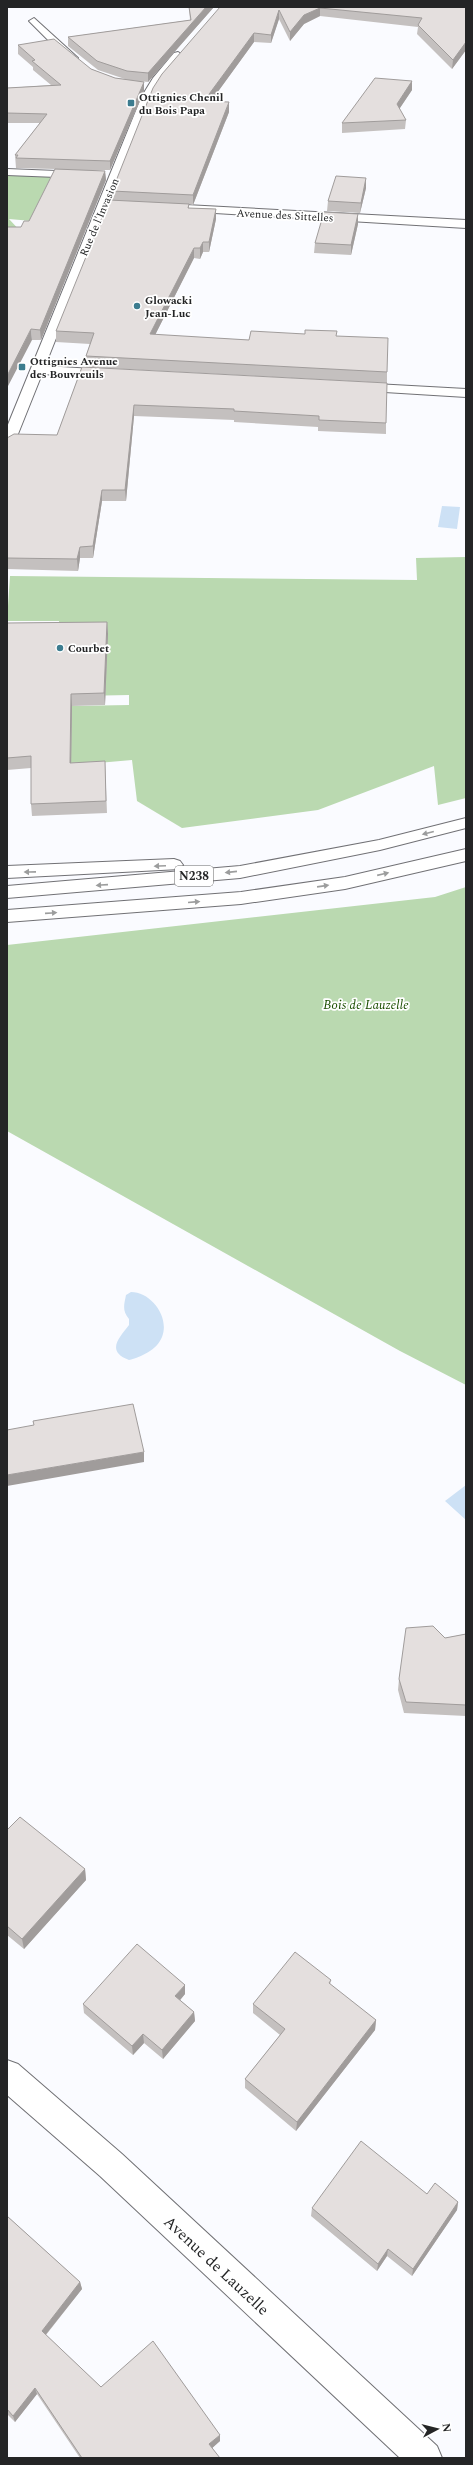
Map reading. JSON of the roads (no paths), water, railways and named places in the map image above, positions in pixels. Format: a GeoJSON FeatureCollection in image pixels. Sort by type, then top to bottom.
{"type":"FeatureCollection","features":[{"type":"Feature","properties":{"kind":"main road"},"geometry":{"type":"LineString","coordinates":[[34,20],[84,68]]}},
{"type":"Feature","properties":{"kind":"main road","name":"Rue de l'Invasion"},"geometry":{"type":"LineString","coordinates":[[7,444],[104,205],[147,86],[187,45]]}},
{"type":"Feature","properties":{"kind":"main road"},"geometry":{"type":"LineString","coordinates":[[7,172],[115,176]]}},
{"type":"Feature","properties":{"kind":"main road"},"geometry":{"type":"LineString","coordinates":[[104,205],[120,206]]}},
{"type":"Feature","properties":{"kind":"main road","name":"Avenue des Sittelles"},"geometry":{"type":"LineString","coordinates":[[175,209],[466,224]]}},
{"type":"Feature","properties":{"kind":"main road"},"geometry":{"type":"LineString","coordinates":[[37,370],[124,375]]}},
{"type":"Feature","properties":{"kind":"main road"},"geometry":{"type":"LineString","coordinates":[[347,387],[466,393]]}},
{"type":"Feature","properties":{"kind":"main road","name":"N238"},"geometry":{"type":"LineString","coordinates":[[7,892],[130,883],[240,872],[380,845],[466,823]]}},
{"type":"Feature","properties":{"kind":"main road"},"geometry":{"type":"LineString","coordinates":[[7,872],[196,864],[380,845]]}},
{"type":"Feature","properties":{"kind":"main road","name":"N238"},"geometry":{"type":"LineString","coordinates":[[9,917],[241,898],[345,883],[466,855]]}},
{"type":"Feature","properties":{"kind":"main road","name":"Avenue de Lauzelle"},"geometry":{"type":"LineString","coordinates":[[7,2075],[111,2165],[425,2458]]}},
{"type":"Feature","properties":{"kind":"water"},"geometry":{"type":"Polygon","coordinates":[[[442,506],[460,507],[457,529],[438,527],[442,506]]]}},
{"type":"Feature","properties":{"kind":"water"},"geometry":{"type":"Polygon","coordinates":[[[131,1292],[145,1296],[152,1301],[161,1314],[164,1329],[160,1342],[153,1349],[139,1357],[129,1360],[122,1356],[116,1348],[119,1339],[129,1325],[129,1319],[124,1311],[124,1305],[126,1295],[131,1292]]]}},
{"type":"Feature","properties":{"kind":"water"},"geometry":{"type":"Polygon","coordinates":[[[466,1485],[466,1520],[445,1501],[466,1485]]]}},
{"type":"Feature","properties":{"kind":"place","name":"Ottignies Chenil du Bois Papa"},"geometry":{"type":"Point","coordinates":[131,103]}},
{"type":"Feature","properties":{"kind":"place","name":"Glowacki Jean-Luc"},"geometry":{"type":"Point","coordinates":[137,306]}},
{"type":"Feature","properties":{"kind":"place","name":"Ottignies Avenue des Bouvreuils"},"geometry":{"type":"Point","coordinates":[22,367]}},
{"type":"Feature","properties":{"kind":"place","name":"Courbet"},"geometry":{"type":"Point","coordinates":[60,648]}},
{"type":"Feature","properties":{"kind":"park label","name":"Bois de Lauzelle"},"geometry":{"type":"Point","coordinates":[366,1004]}}]}
